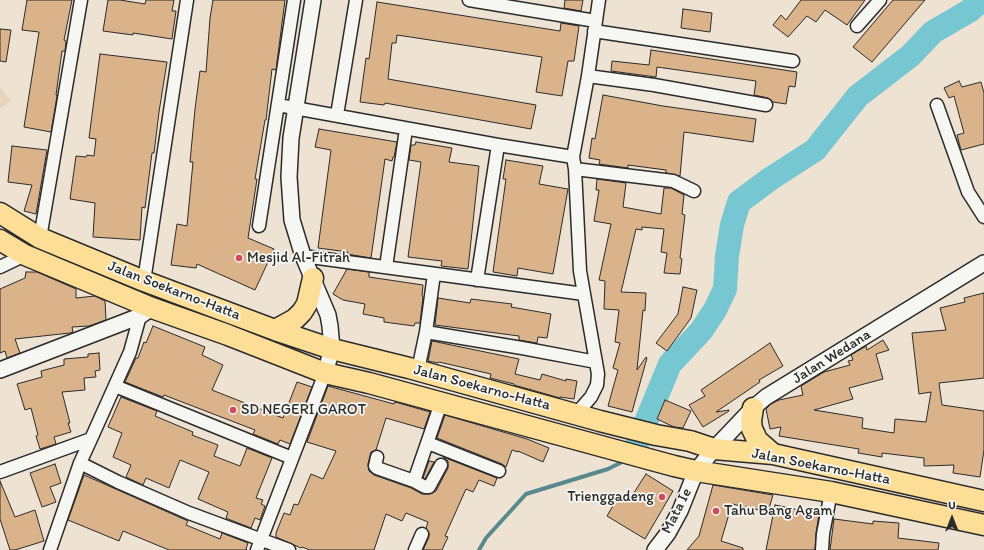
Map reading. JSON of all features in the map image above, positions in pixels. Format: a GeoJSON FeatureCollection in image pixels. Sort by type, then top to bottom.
{"type":"FeatureCollection","features":[{"type":"Feature","properties":{"kind":"highway","name":"Jalan Soekarno-Hatta"},"geometry":{"type":"LineString","coordinates":[[0,213],[40,238],[144,281],[275,330],[332,349],[418,370],[600,421],[656,435],[690,441],[714,448],[773,454],[984,501]]}},
{"type":"Feature","properties":{"kind":"highway","name":"Jalan Soekarno-Hatta"},"geometry":{"type":"LineString","coordinates":[[0,240],[25,256],[146,312],[228,335],[325,373],[369,383],[696,471],[831,492],[984,525]]}},
{"type":"Feature","properties":{"kind":"highway"},"geometry":{"type":"LineString","coordinates":[[275,330],[295,319],[302,312],[307,304],[313,278]]}},
{"type":"Feature","properties":{"kind":"highway"},"geometry":{"type":"LineString","coordinates":[[753,408],[752,429],[757,440],[773,454]]}},
{"type":"Feature","properties":{"kind":"street"},"geometry":{"type":"LineString","coordinates":[[40,238],[81,0]]}},
{"type":"Feature","properties":{"kind":"street"},"geometry":{"type":"LineString","coordinates":[[144,281],[187,0]]}},
{"type":"Feature","properties":{"kind":"street"},"geometry":{"type":"LineString","coordinates":[[259,226],[294,0]]}},
{"type":"Feature","properties":{"kind":"street"},"geometry":{"type":"LineString","coordinates":[[259,545],[313,406],[332,349],[328,315],[303,256],[292,220],[289,177],[291,138],[313,0]]}},
{"type":"Feature","properties":{"kind":"street"},"geometry":{"type":"LineString","coordinates":[[337,115],[356,0]]}},
{"type":"Feature","properties":{"kind":"street"},"geometry":{"type":"LineString","coordinates":[[470,0],[595,26],[793,61]]}},
{"type":"Feature","properties":{"kind":"street"},"geometry":{"type":"LineString","coordinates":[[577,414],[591,397],[597,385],[598,374],[580,271],[575,169],[573,156],[588,76],[599,0]]}},
{"type":"Feature","properties":{"kind":"street"},"geometry":{"type":"LineString","coordinates":[[857,26],[880,0]]}},
{"type":"Feature","properties":{"kind":"street"},"geometry":{"type":"LineString","coordinates":[[588,76],[654,85],[766,105]]}},
{"type":"Feature","properties":{"kind":"street"},"geometry":{"type":"LineString","coordinates":[[278,104],[406,129],[573,156]]}},
{"type":"Feature","properties":{"kind":"street"},"geometry":{"type":"LineString","coordinates":[[936,105],[968,192],[984,217]]}},
{"type":"Feature","properties":{"kind":"street"},"geometry":{"type":"LineString","coordinates":[[386,267],[406,129]]}},
{"type":"Feature","properties":{"kind":"street"},"geometry":{"type":"LineString","coordinates":[[477,280],[498,145]]}},
{"type":"Feature","properties":{"kind":"street"},"geometry":{"type":"LineString","coordinates":[[575,169],[673,181],[694,191]]}},
{"type":"Feature","properties":{"kind":"street"},"geometry":{"type":"LineString","coordinates":[[0,266],[25,256]]}},
{"type":"Feature","properties":{"kind":"street"},"geometry":{"type":"LineString","coordinates":[[303,256],[584,294]]}},
{"type":"Feature","properties":{"kind":"street","name":"Jalan Wedana"},"geometry":{"type":"LineString","coordinates":[[696,471],[714,448],[753,408],[766,397],[984,263]]}},
{"type":"Feature","properties":{"kind":"street"},"geometry":{"type":"LineString","coordinates":[[418,370],[426,332],[434,274]]}},
{"type":"Feature","properties":{"kind":"street"},"geometry":{"type":"LineString","coordinates":[[0,370],[146,312]]}},
{"type":"Feature","properties":{"kind":"street"},"geometry":{"type":"LineString","coordinates":[[50,550],[80,463],[92,440],[146,312]]}},
{"type":"Feature","properties":{"kind":"street"},"geometry":{"type":"LineString","coordinates":[[426,332],[596,362]]}},
{"type":"Feature","properties":{"kind":"street"},"geometry":{"type":"LineString","coordinates":[[115,386],[292,458]]}},
{"type":"Feature","properties":{"kind":"street"},"geometry":{"type":"LineString","coordinates":[[414,481],[441,403]]}},
{"type":"Feature","properties":{"kind":"street"},"geometry":{"type":"LineString","coordinates":[[0,472],[92,440]]}},
{"type":"Feature","properties":{"kind":"street"},"geometry":{"type":"LineString","coordinates":[[428,443],[499,471]]}},
{"type":"Feature","properties":{"kind":"street"},"geometry":{"type":"LineString","coordinates":[[377,457],[375,466],[377,468],[414,481],[425,487],[429,487],[441,465]]}},
{"type":"Feature","properties":{"kind":"street"},"geometry":{"type":"LineString","coordinates":[[80,463],[118,482],[259,545],[289,550]]}},
{"type":"Feature","properties":{"kind":"street","name":"Mata Ie"},"geometry":{"type":"LineString","coordinates":[[654,550],[668,533],[680,511],[696,471]]}},
{"type":"Feature","properties":{"kind":"street"},"geometry":{"type":"LineString","coordinates":[[822,550],[823,534],[831,492]]}},
{"type":"Feature","properties":{"kind":"street"},"geometry":{"type":"LineString","coordinates":[[415,550],[422,534]]}},
{"type":"Feature","properties":{"kind":"shaded area"},"geometry":{"type":"Polygon","coordinates":[[[0,87],[11,101],[0,109],[0,87]]]}},
{"type":"Feature","properties":{"kind":"building"},"geometry":{"type":"Polygon","coordinates":[[[27,0],[72,0],[64,40],[66,41],[65,51],[62,51],[51,132],[24,127],[39,32],[22,30],[27,0]]]}},
{"type":"Feature","properties":{"kind":"building"},"geometry":{"type":"Polygon","coordinates":[[[108,0],[120,0],[145,4],[146,0],[174,0],[172,11],[176,11],[172,39],[133,33],[133,35],[103,31],[108,0]]]}},
{"type":"Feature","properties":{"kind":"building"},"geometry":{"type":"Polygon","coordinates":[[[213,0],[285,0],[276,70],[272,69],[266,120],[255,179],[257,179],[248,238],[274,249],[255,290],[197,264],[196,268],[171,265],[177,224],[187,226],[193,162],[190,162],[195,109],[200,71],[206,72],[210,18],[213,0]]]}},
{"type":"Feature","properties":{"kind":"building"},"geometry":{"type":"Polygon","coordinates":[[[565,0],[583,0],[581,11],[564,8],[565,0]]]}},
{"type":"Feature","properties":{"kind":"building"},"geometry":{"type":"Polygon","coordinates":[[[801,0],[865,0],[847,25],[825,10],[816,22],[807,16],[788,37],[773,25],[781,15],[786,20],[801,0]]]}},
{"type":"Feature","properties":{"kind":"building"},"geometry":{"type":"Polygon","coordinates":[[[893,0],[925,0],[872,62],[853,47],[893,0]]]}},
{"type":"Feature","properties":{"kind":"building"},"geometry":{"type":"Polygon","coordinates":[[[377,2],[560,31],[561,23],[579,26],[574,61],[568,61],[562,96],[536,92],[542,57],[397,35],[396,43],[392,43],[388,79],[536,105],[531,129],[385,103],[384,105],[360,102],[366,58],[369,59],[377,2]]]}},
{"type":"Feature","properties":{"kind":"building"},"geometry":{"type":"Polygon","coordinates":[[[683,9],[712,13],[710,32],[681,28],[683,9]]]}},
{"type":"Feature","properties":{"kind":"building"},"geometry":{"type":"Polygon","coordinates":[[[0,29],[11,30],[6,62],[0,61],[0,29]]]}},
{"type":"Feature","properties":{"kind":"building"},"geometry":{"type":"Polygon","coordinates":[[[651,50],[797,72],[795,87],[789,86],[786,104],[773,102],[768,98],[754,95],[756,81],[657,67],[656,77],[611,71],[612,61],[649,65],[651,50]]]}},
{"type":"Feature","properties":{"kind":"building"},"geometry":{"type":"Polygon","coordinates":[[[100,54],[167,62],[154,153],[152,153],[145,208],[142,207],[140,240],[93,237],[95,203],[70,199],[76,156],[94,156],[96,139],[89,138],[100,54]]]}},
{"type":"Feature","properties":{"kind":"building"},"geometry":{"type":"Polygon","coordinates":[[[959,81],[962,87],[981,82],[984,93],[984,144],[961,150],[957,135],[964,133],[954,96],[949,98],[944,88],[959,81]]]}},
{"type":"Feature","properties":{"kind":"building"},"geometry":{"type":"Polygon","coordinates":[[[603,95],[663,106],[756,119],[753,142],[684,132],[680,176],[666,173],[666,170],[628,165],[628,168],[599,164],[600,160],[589,158],[592,138],[595,139],[603,95]]]}},
{"type":"Feature","properties":{"kind":"building"},"geometry":{"type":"Polygon","coordinates":[[[319,129],[397,142],[392,161],[385,159],[371,258],[347,254],[348,252],[318,248],[331,150],[315,147],[319,129]]]}},
{"type":"Feature","properties":{"kind":"building"},"geometry":{"type":"Polygon","coordinates":[[[416,142],[452,148],[449,162],[479,166],[468,269],[441,266],[442,261],[408,257],[421,162],[409,160],[411,145],[415,145],[416,142]]]}},
{"type":"Feature","properties":{"kind":"building"},"geometry":{"type":"Polygon","coordinates":[[[12,146],[47,150],[36,214],[24,211],[32,185],[8,182],[12,146]]]}},
{"type":"Feature","properties":{"kind":"building"},"geometry":{"type":"Polygon","coordinates":[[[506,160],[543,166],[539,184],[568,189],[553,274],[518,268],[517,276],[493,272],[506,179],[503,179],[506,160]]]}},
{"type":"Feature","properties":{"kind":"building"},"geometry":{"type":"Polygon","coordinates":[[[597,179],[626,183],[623,207],[661,214],[664,188],[671,188],[684,195],[682,214],[685,215],[680,258],[682,259],[680,274],[664,273],[667,253],[661,252],[664,229],[642,227],[642,230],[636,229],[621,292],[646,293],[637,370],[646,357],[647,358],[632,412],[608,406],[618,370],[613,368],[620,343],[615,342],[619,310],[604,309],[605,281],[599,280],[611,224],[594,221],[599,190],[596,190],[597,179]]]}},
{"type":"Feature","properties":{"kind":"building"},"geometry":{"type":"Polygon","coordinates":[[[347,269],[369,272],[369,277],[423,285],[420,323],[415,323],[414,326],[384,322],[384,318],[363,314],[365,304],[343,300],[333,294],[347,269]]]}},
{"type":"Feature","properties":{"kind":"building"},"geometry":{"type":"Polygon","coordinates":[[[26,272],[37,272],[76,289],[76,298],[95,296],[105,301],[106,320],[89,326],[72,327],[73,332],[70,333],[15,339],[20,353],[7,358],[5,351],[0,353],[0,289],[25,278],[26,272]]]}},
{"type":"Feature","properties":{"kind":"building"},"geometry":{"type":"Polygon","coordinates":[[[683,287],[697,290],[691,318],[667,351],[656,343],[678,314],[683,287]]]}},
{"type":"Feature","properties":{"kind":"building"},"geometry":{"type":"Polygon","coordinates":[[[984,293],[984,378],[939,383],[942,405],[984,411],[984,450],[980,477],[953,473],[954,465],[924,466],[924,458],[882,453],[882,457],[858,453],[859,449],[779,436],[781,427],[770,429],[766,409],[771,404],[779,400],[803,395],[801,386],[824,372],[850,365],[848,361],[853,360],[851,355],[866,346],[867,350],[883,340],[889,350],[876,354],[883,379],[849,388],[853,399],[814,410],[863,418],[862,428],[894,433],[895,419],[926,422],[931,392],[919,394],[912,333],[946,330],[940,308],[965,302],[964,298],[984,293]]]}},
{"type":"Feature","properties":{"kind":"building"},"geometry":{"type":"Polygon","coordinates":[[[438,298],[470,303],[471,299],[512,304],[511,307],[551,314],[547,338],[538,337],[537,343],[519,340],[519,336],[435,325],[438,298]]]}},
{"type":"Feature","properties":{"kind":"building"},"geometry":{"type":"Polygon","coordinates":[[[153,326],[205,347],[202,355],[223,365],[212,390],[283,418],[297,382],[312,387],[290,444],[280,440],[278,444],[253,434],[255,430],[164,395],[163,397],[125,382],[136,358],[138,358],[144,342],[146,343],[153,326]]]}},
{"type":"Feature","properties":{"kind":"building"},"geometry":{"type":"Polygon","coordinates":[[[432,341],[519,359],[515,374],[540,380],[542,374],[566,381],[566,379],[577,381],[574,399],[560,398],[490,378],[491,374],[439,362],[428,361],[432,341]]]}},
{"type":"Feature","properties":{"kind":"building"},"geometry":{"type":"Polygon","coordinates":[[[770,343],[783,366],[759,380],[760,382],[716,412],[729,410],[703,427],[689,405],[705,396],[701,390],[770,343]]]}},
{"type":"Feature","properties":{"kind":"building"},"geometry":{"type":"Polygon","coordinates":[[[99,353],[100,370],[95,371],[96,377],[84,378],[85,390],[62,392],[71,432],[54,437],[56,444],[40,449],[31,408],[25,410],[17,384],[42,377],[41,371],[64,365],[64,359],[88,357],[88,354],[99,353]]]}},
{"type":"Feature","properties":{"kind":"building"},"geometry":{"type":"Polygon","coordinates":[[[328,386],[430,412],[424,429],[386,418],[376,450],[371,452],[368,464],[369,471],[374,475],[411,488],[422,494],[429,494],[436,491],[448,468],[448,461],[443,457],[497,478],[494,486],[479,480],[473,492],[466,489],[445,536],[448,537],[442,550],[423,550],[429,537],[429,533],[426,528],[428,522],[406,513],[402,521],[386,514],[374,550],[310,550],[301,548],[276,537],[276,533],[284,513],[290,515],[294,504],[298,505],[311,474],[323,479],[336,451],[307,442],[328,386]]]}},
{"type":"Feature","properties":{"kind":"building"},"geometry":{"type":"Polygon","coordinates":[[[121,397],[157,411],[155,416],[193,432],[192,435],[218,445],[214,456],[240,466],[247,448],[272,458],[256,498],[263,500],[261,504],[265,506],[260,520],[255,518],[251,528],[226,518],[228,512],[198,499],[209,472],[180,460],[169,488],[146,478],[143,485],[126,477],[131,465],[113,457],[122,433],[108,427],[121,397]]]}},
{"type":"Feature","properties":{"kind":"building"},"geometry":{"type":"Polygon","coordinates":[[[665,400],[691,411],[683,428],[674,427],[657,419],[665,400]]]}},
{"type":"Feature","properties":{"kind":"building"},"geometry":{"type":"Polygon","coordinates":[[[445,415],[527,439],[549,448],[543,462],[518,451],[512,450],[506,467],[502,464],[437,438],[445,415]]]}},
{"type":"Feature","properties":{"kind":"building"},"geometry":{"type":"Polygon","coordinates":[[[429,461],[434,462],[425,479],[423,478],[429,461]]]}},
{"type":"Feature","properties":{"kind":"building"},"geometry":{"type":"Polygon","coordinates":[[[55,464],[61,483],[50,487],[56,502],[42,507],[30,473],[55,464]]]}},
{"type":"Feature","properties":{"kind":"building"},"geometry":{"type":"Polygon","coordinates":[[[646,474],[673,491],[645,539],[607,516],[618,497],[628,502],[646,474]]]}},
{"type":"Feature","properties":{"kind":"building"},"geometry":{"type":"Polygon","coordinates":[[[84,475],[188,521],[186,525],[220,539],[222,533],[248,543],[247,550],[169,550],[123,531],[119,541],[68,520],[84,475]]]}},
{"type":"Feature","properties":{"kind":"building"},"geometry":{"type":"Polygon","coordinates":[[[0,481],[15,517],[35,510],[44,541],[15,550],[10,550],[0,519],[0,481]]]}},
{"type":"Feature","properties":{"kind":"building"},"geometry":{"type":"Polygon","coordinates":[[[713,485],[773,495],[768,512],[732,504],[721,541],[743,548],[743,550],[687,550],[699,536],[713,485]]]}},
{"type":"Feature","properties":{"kind":"building"},"geometry":{"type":"Polygon","coordinates":[[[775,505],[819,514],[815,550],[766,550],[775,505]]]}},
{"type":"Feature","properties":{"kind":"building"},"geometry":{"type":"Polygon","coordinates":[[[834,519],[873,524],[873,521],[899,523],[898,538],[939,543],[938,550],[830,550],[834,519]]]}},
{"type":"Feature","properties":{"kind":"waterway"},"geometry":{"type":"LineString","coordinates":[[638,441],[670,364],[701,331],[715,310],[725,289],[727,256],[732,225],[739,202],[770,179],[815,150],[858,96],[910,56],[933,32],[969,11],[982,0]]}},
{"type":"Feature","properties":{"kind":"waterway"},"geometry":{"type":"LineString","coordinates":[[631,449],[638,441]]}},
{"type":"Feature","properties":{"kind":"waterway"},"geometry":{"type":"LineString","coordinates":[[479,550],[486,538],[526,494],[608,469],[620,463],[625,458]]}},
{"type":"Feature","properties":{"kind":"place","name":"Mesjid Al-Fitrah"},"geometry":{"type":"Point","coordinates":[239,258]}},
{"type":"Feature","properties":{"kind":"place","name":"SD NEGERI GAROT"},"geometry":{"type":"Point","coordinates":[233,410]}},
{"type":"Feature","properties":{"kind":"place","name":"Trienggadeng"},"geometry":{"type":"Point","coordinates":[662,497]}},
{"type":"Feature","properties":{"kind":"place","name":"Tahu Bang Agam"},"geometry":{"type":"Point","coordinates":[716,511]}}]}
